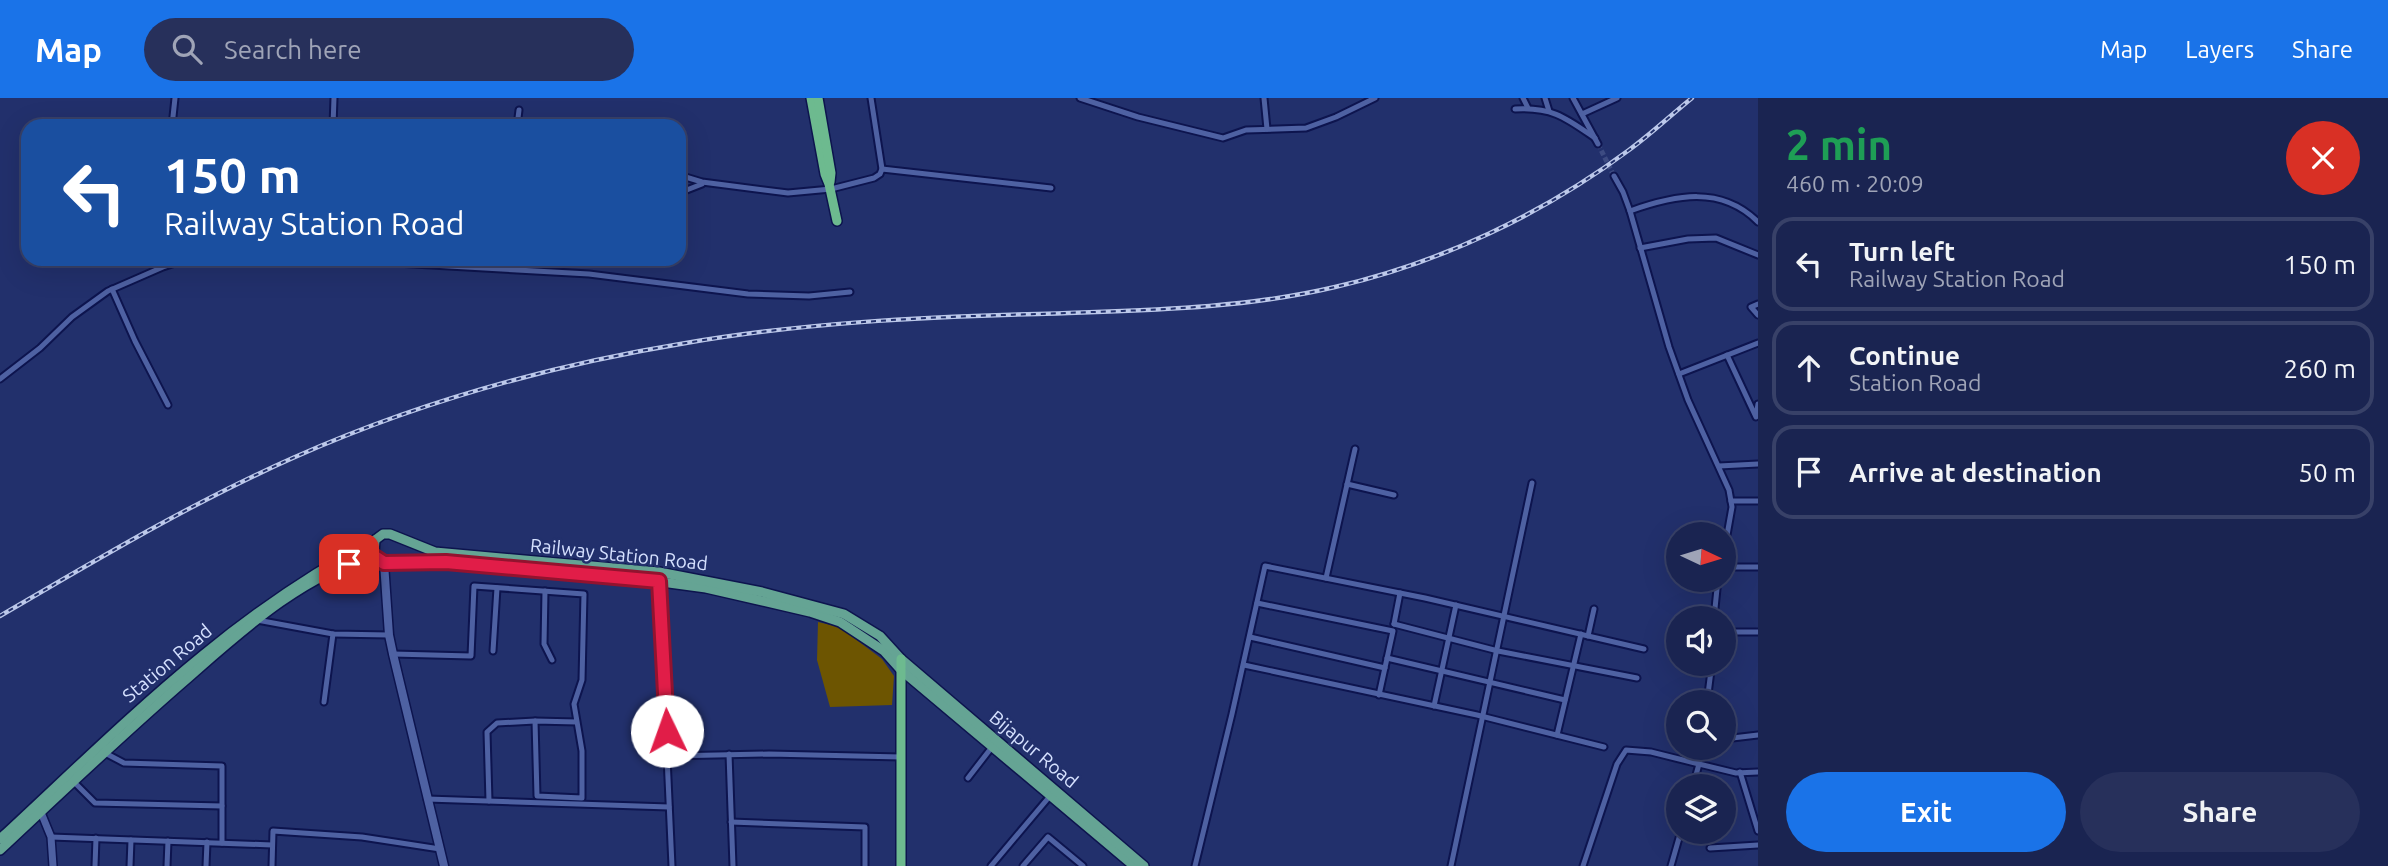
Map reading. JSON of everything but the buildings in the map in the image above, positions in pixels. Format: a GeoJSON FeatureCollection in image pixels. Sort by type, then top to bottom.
{"type":"FeatureCollection","features":[{"type":"Feature","properties":{"kind":"highway"},"geometry":{"type":"LineString","coordinates":[[811,98],[825,174],[837,220]]}},
{"type":"Feature","properties":{"kind":"highway"},"geometry":{"type":"LineString","coordinates":[[818,98],[831,173],[830,186]]}},
{"type":"Feature","properties":{"kind":"highway"},"geometry":{"type":"LineString","coordinates":[[901,659],[901,866]]}},
{"type":"Feature","properties":{"kind":"main road"},"geometry":{"type":"LineString","coordinates":[[386,534],[399,538],[399,555],[384,563],[375,557],[375,540],[386,534]]}},
{"type":"Feature","properties":{"kind":"main road","name":"Railway Station Road"},"geometry":{"type":"LineString","coordinates":[[399,538],[435,552],[659,576],[762,592],[836,611],[880,636],[901,659]]}},
{"type":"Feature","properties":{"kind":"main road","name":"Station Road"},"geometry":{"type":"LineString","coordinates":[[0,850],[143,705],[252,615],[342,556],[375,540]]}},
{"type":"Feature","properties":{"kind":"main road","name":"Railway Station Road"},"geometry":{"type":"LineString","coordinates":[[399,555],[446,562],[659,576],[831,619],[852,629],[884,651],[901,670],[992,747],[1053,793]]}},
{"type":"Feature","properties":{"kind":"main road","name":"Station Road"},"geometry":{"type":"LineString","coordinates":[[0,839],[73,781],[226,644],[257,620],[326,576],[356,561],[375,557]]}},
{"type":"Feature","properties":{"kind":"main road"},"geometry":{"type":"LineString","coordinates":[[384,563],[389,635],[444,866]]}},
{"type":"Feature","properties":{"kind":"main road","name":"Bijapur Road"},"geometry":{"type":"LineString","coordinates":[[901,659],[1053,793],[1144,866]]}},
{"type":"Feature","properties":{"kind":"main road"},"geometry":{"type":"LineString","coordinates":[[1053,793],[1134,866]]}},
{"type":"Feature","properties":{"kind":"street"},"geometry":{"type":"LineString","coordinates":[[173,119],[175,98]]}},
{"type":"Feature","properties":{"kind":"street"},"geometry":{"type":"LineString","coordinates":[[333,119],[334,98]]}},
{"type":"Feature","properties":{"kind":"street"},"geometry":{"type":"LineString","coordinates":[[686,177],[705,183],[788,193],[874,178],[882,169],[871,98]]}},
{"type":"Feature","properties":{"kind":"street"},"geometry":{"type":"LineString","coordinates":[[1080,98],[1138,117],[1223,138],[1246,130],[1306,128],[1375,98]]}},
{"type":"Feature","properties":{"kind":"street"},"geometry":{"type":"LineString","coordinates":[[1265,98],[1267,129]]}},
{"type":"Feature","properties":{"kind":"street"},"geometry":{"type":"LineString","coordinates":[[1523,98],[1528,108]]}},
{"type":"Feature","properties":{"kind":"street"},"geometry":{"type":"LineString","coordinates":[[1545,98],[1549,111]]}},
{"type":"Feature","properties":{"kind":"street"},"geometry":{"type":"LineString","coordinates":[[1515,108],[1562,115],[1597,141],[1573,98]]}},
{"type":"Feature","properties":{"kind":"street"},"geometry":{"type":"LineString","coordinates":[[1582,114],[1617,98]]}},
{"type":"Feature","properties":{"kind":"street"},"geometry":{"type":"LineString","coordinates":[[518,119],[519,110]]}},
{"type":"Feature","properties":{"kind":"street"},"geometry":{"type":"LineString","coordinates":[[882,169],[1051,188]]}},
{"type":"Feature","properties":{"kind":"street"},"geometry":{"type":"LineString","coordinates":[[1614,176],[1630,211],[1688,400],[1729,490],[1732,508],[1729,522]]}},
{"type":"Feature","properties":{"kind":"street"},"geometry":{"type":"LineString","coordinates":[[686,190],[705,183]]}},
{"type":"Feature","properties":{"kind":"street"},"geometry":{"type":"LineString","coordinates":[[1630,211],[1653,202],[1694,195],[1723,199],[1745,209],[1758,222]]}},
{"type":"Feature","properties":{"kind":"street"},"geometry":{"type":"LineString","coordinates":[[1640,248],[1688,239],[1716,238],[1758,256]]}},
{"type":"Feature","properties":{"kind":"street"},"geometry":{"type":"LineString","coordinates":[[0,379],[40,348],[72,317],[112,289],[166,266]]}},
{"type":"Feature","properties":{"kind":"street"},"geometry":{"type":"LineString","coordinates":[[456,266],[589,274],[748,294],[809,296],[850,292]]}},
{"type":"Feature","properties":{"kind":"street"},"geometry":{"type":"LineString","coordinates":[[112,289],[168,405]]}},
{"type":"Feature","properties":{"kind":"street"},"geometry":{"type":"LineString","coordinates":[[1758,304],[1751,307],[1758,315]]}},
{"type":"Feature","properties":{"kind":"street"},"geometry":{"type":"LineString","coordinates":[[1679,374],[1758,343]]}},
{"type":"Feature","properties":{"kind":"street"},"geometry":{"type":"LineString","coordinates":[[1727,355],[1756,417],[1758,404]]}},
{"type":"Feature","properties":{"kind":"street"},"geometry":{"type":"LineString","coordinates":[[1326,578],[1355,449]]}},
{"type":"Feature","properties":{"kind":"street"},"geometry":{"type":"LineString","coordinates":[[1719,466],[1758,464]]}},
{"type":"Feature","properties":{"kind":"street"},"geometry":{"type":"LineString","coordinates":[[1451,866],[1532,483]]}},
{"type":"Feature","properties":{"kind":"street"},"geometry":{"type":"LineString","coordinates":[[1347,484],[1394,495]]}},
{"type":"Feature","properties":{"kind":"street"},"geometry":{"type":"LineString","coordinates":[[1731,501],[1758,501]]}},
{"type":"Feature","properties":{"kind":"street"},"geometry":{"type":"LineString","coordinates":[[1195,866],[1265,566],[1456,605],[1644,649]]}},
{"type":"Feature","properties":{"kind":"street"},"geometry":{"type":"LineString","coordinates":[[1736,567],[1758,567]]}},
{"type":"Feature","properties":{"kind":"street"},"geometry":{"type":"LineString","coordinates":[[659,576],[672,866]]}},
{"type":"Feature","properties":{"kind":"street"},"geometry":{"type":"LineString","coordinates":[[393,654],[471,656],[474,586],[584,594],[582,680],[574,704],[582,751],[582,798],[537,796],[536,720]]}},
{"type":"Feature","properties":{"kind":"street"},"geometry":{"type":"LineString","coordinates":[[493,651],[497,588]]}},
{"type":"Feature","properties":{"kind":"street"},"geometry":{"type":"LineString","coordinates":[[545,592],[544,644],[552,660]]}},
{"type":"Feature","properties":{"kind":"street"},"geometry":{"type":"LineString","coordinates":[[1380,695],[1400,593]]}},
{"type":"Feature","properties":{"kind":"street"},"geometry":{"type":"LineString","coordinates":[[1257,603],[1449,637],[1498,651],[1637,678]]}},
{"type":"Feature","properties":{"kind":"street"},"geometry":{"type":"LineString","coordinates":[[1434,706],[1456,605]]}},
{"type":"Feature","properties":{"kind":"street"},"geometry":{"type":"LineString","coordinates":[[1588,636],[1594,609]]}},
{"type":"Feature","properties":{"kind":"street"},"geometry":{"type":"LineString","coordinates":[[257,620],[333,634],[389,635]]}},
{"type":"Feature","properties":{"kind":"street"},"geometry":{"type":"LineString","coordinates":[[1736,632],[1758,632]]}},
{"type":"Feature","properties":{"kind":"street"},"geometry":{"type":"LineString","coordinates":[[324,702],[333,634]]}},
{"type":"Feature","properties":{"kind":"street"},"geometry":{"type":"LineString","coordinates":[[1557,735],[1581,634]]}},
{"type":"Feature","properties":{"kind":"street"},"geometry":{"type":"LineString","coordinates":[[1250,637],[1385,668]]}},
{"type":"Feature","properties":{"kind":"street"},"geometry":{"type":"LineString","coordinates":[[1387,658],[1565,700]]}},
{"type":"Feature","properties":{"kind":"street"},"geometry":{"type":"LineString","coordinates":[[1244,665],[1484,716],[1604,747]]}},
{"type":"Feature","properties":{"kind":"street"},"geometry":{"type":"LineString","coordinates":[[489,801],[487,732],[497,723],[536,720],[577,722]]}},
{"type":"Feature","properties":{"kind":"street"},"geometry":{"type":"LineString","coordinates":[[1736,737],[1758,734]]}},
{"type":"Feature","properties":{"kind":"street"},"geometry":{"type":"LineString","coordinates":[[968,778],[992,747]]}},
{"type":"Feature","properties":{"kind":"street"},"geometry":{"type":"LineString","coordinates":[[1583,866],[1617,764],[1626,750],[1651,752],[1740,772],[1758,772]]}},
{"type":"Feature","properties":{"kind":"street"},"geometry":{"type":"LineString","coordinates":[[103,752],[124,763],[222,766],[222,843]]}},
{"type":"Feature","properties":{"kind":"street"},"geometry":{"type":"LineString","coordinates":[[668,756],[729,754],[901,757]]}},
{"type":"Feature","properties":{"kind":"street"},"geometry":{"type":"LineString","coordinates":[[729,754],[733,866]]}},
{"type":"Feature","properties":{"kind":"street"},"geometry":{"type":"LineString","coordinates":[[1696,774],[1699,760]]}},
{"type":"Feature","properties":{"kind":"street"},"geometry":{"type":"LineString","coordinates":[[1740,772],[1758,831]]}},
{"type":"Feature","properties":{"kind":"street"},"geometry":{"type":"LineString","coordinates":[[73,781],[95,803],[222,806]]}},
{"type":"Feature","properties":{"kind":"street"},"geometry":{"type":"LineString","coordinates":[[991,866],[1053,793]]}},
{"type":"Feature","properties":{"kind":"street"},"geometry":{"type":"LineString","coordinates":[[427,799],[669,807]]}},
{"type":"Feature","properties":{"kind":"street"},"geometry":{"type":"LineString","coordinates":[[39,808],[51,837],[53,866]]}},
{"type":"Feature","properties":{"kind":"street"},"geometry":{"type":"LineString","coordinates":[[732,822],[865,827],[865,866]]}},
{"type":"Feature","properties":{"kind":"street"},"geometry":{"type":"LineString","coordinates":[[272,866],[273,831],[362,837],[440,849]]}},
{"type":"Feature","properties":{"kind":"street"},"geometry":{"type":"LineString","coordinates":[[51,837],[272,845]]}},
{"type":"Feature","properties":{"kind":"street"},"geometry":{"type":"LineString","coordinates":[[1023,866],[1048,837],[1083,866]]}},
{"type":"Feature","properties":{"kind":"street"},"geometry":{"type":"LineString","coordinates":[[95,866],[96,838]]}},
{"type":"Feature","properties":{"kind":"street"},"geometry":{"type":"LineString","coordinates":[[130,866],[131,840]]}},
{"type":"Feature","properties":{"kind":"street"},"geometry":{"type":"LineString","coordinates":[[167,866],[168,841]]}},
{"type":"Feature","properties":{"kind":"street"},"geometry":{"type":"LineString","coordinates":[[206,842],[206,866]]}},
{"type":"Feature","properties":{"kind":"street"},"geometry":{"type":"LineString","coordinates":[[1671,866],[1677,844]]}},
{"type":"Feature","properties":{"kind":"street"},"geometry":{"type":"LineString","coordinates":[[1710,848],[1758,845]]}},
{"type":"Feature","properties":{"kind":"shaded area"},"geometry":{"type":"Polygon","coordinates":[[[818,622],[846,632],[882,659],[894,676],[892,705],[830,707],[817,660],[818,622]]]}},
{"type":"Feature","properties":{"kind":"tunnel"},"geometry":{"type":"LineString","coordinates":[[1598,144],[1614,176]]}},
{"type":"Feature","properties":{"kind":"railway"},"geometry":{"type":"LineString","coordinates":[[0,616],[182,512],[257,474],[390,419],[536,374],[636,352],[773,330],[905,319],[1225,305],[1298,295],[1374,277],[1489,234],[1562,195],[1629,150],[1692,98]]}},
{"type":"Feature","properties":{"kind":"route"},"geometry":{"type":"LineString","coordinates":[[349,564],[375,557],[384,563],[446,562],[659,581],[667,731]]}}]}
